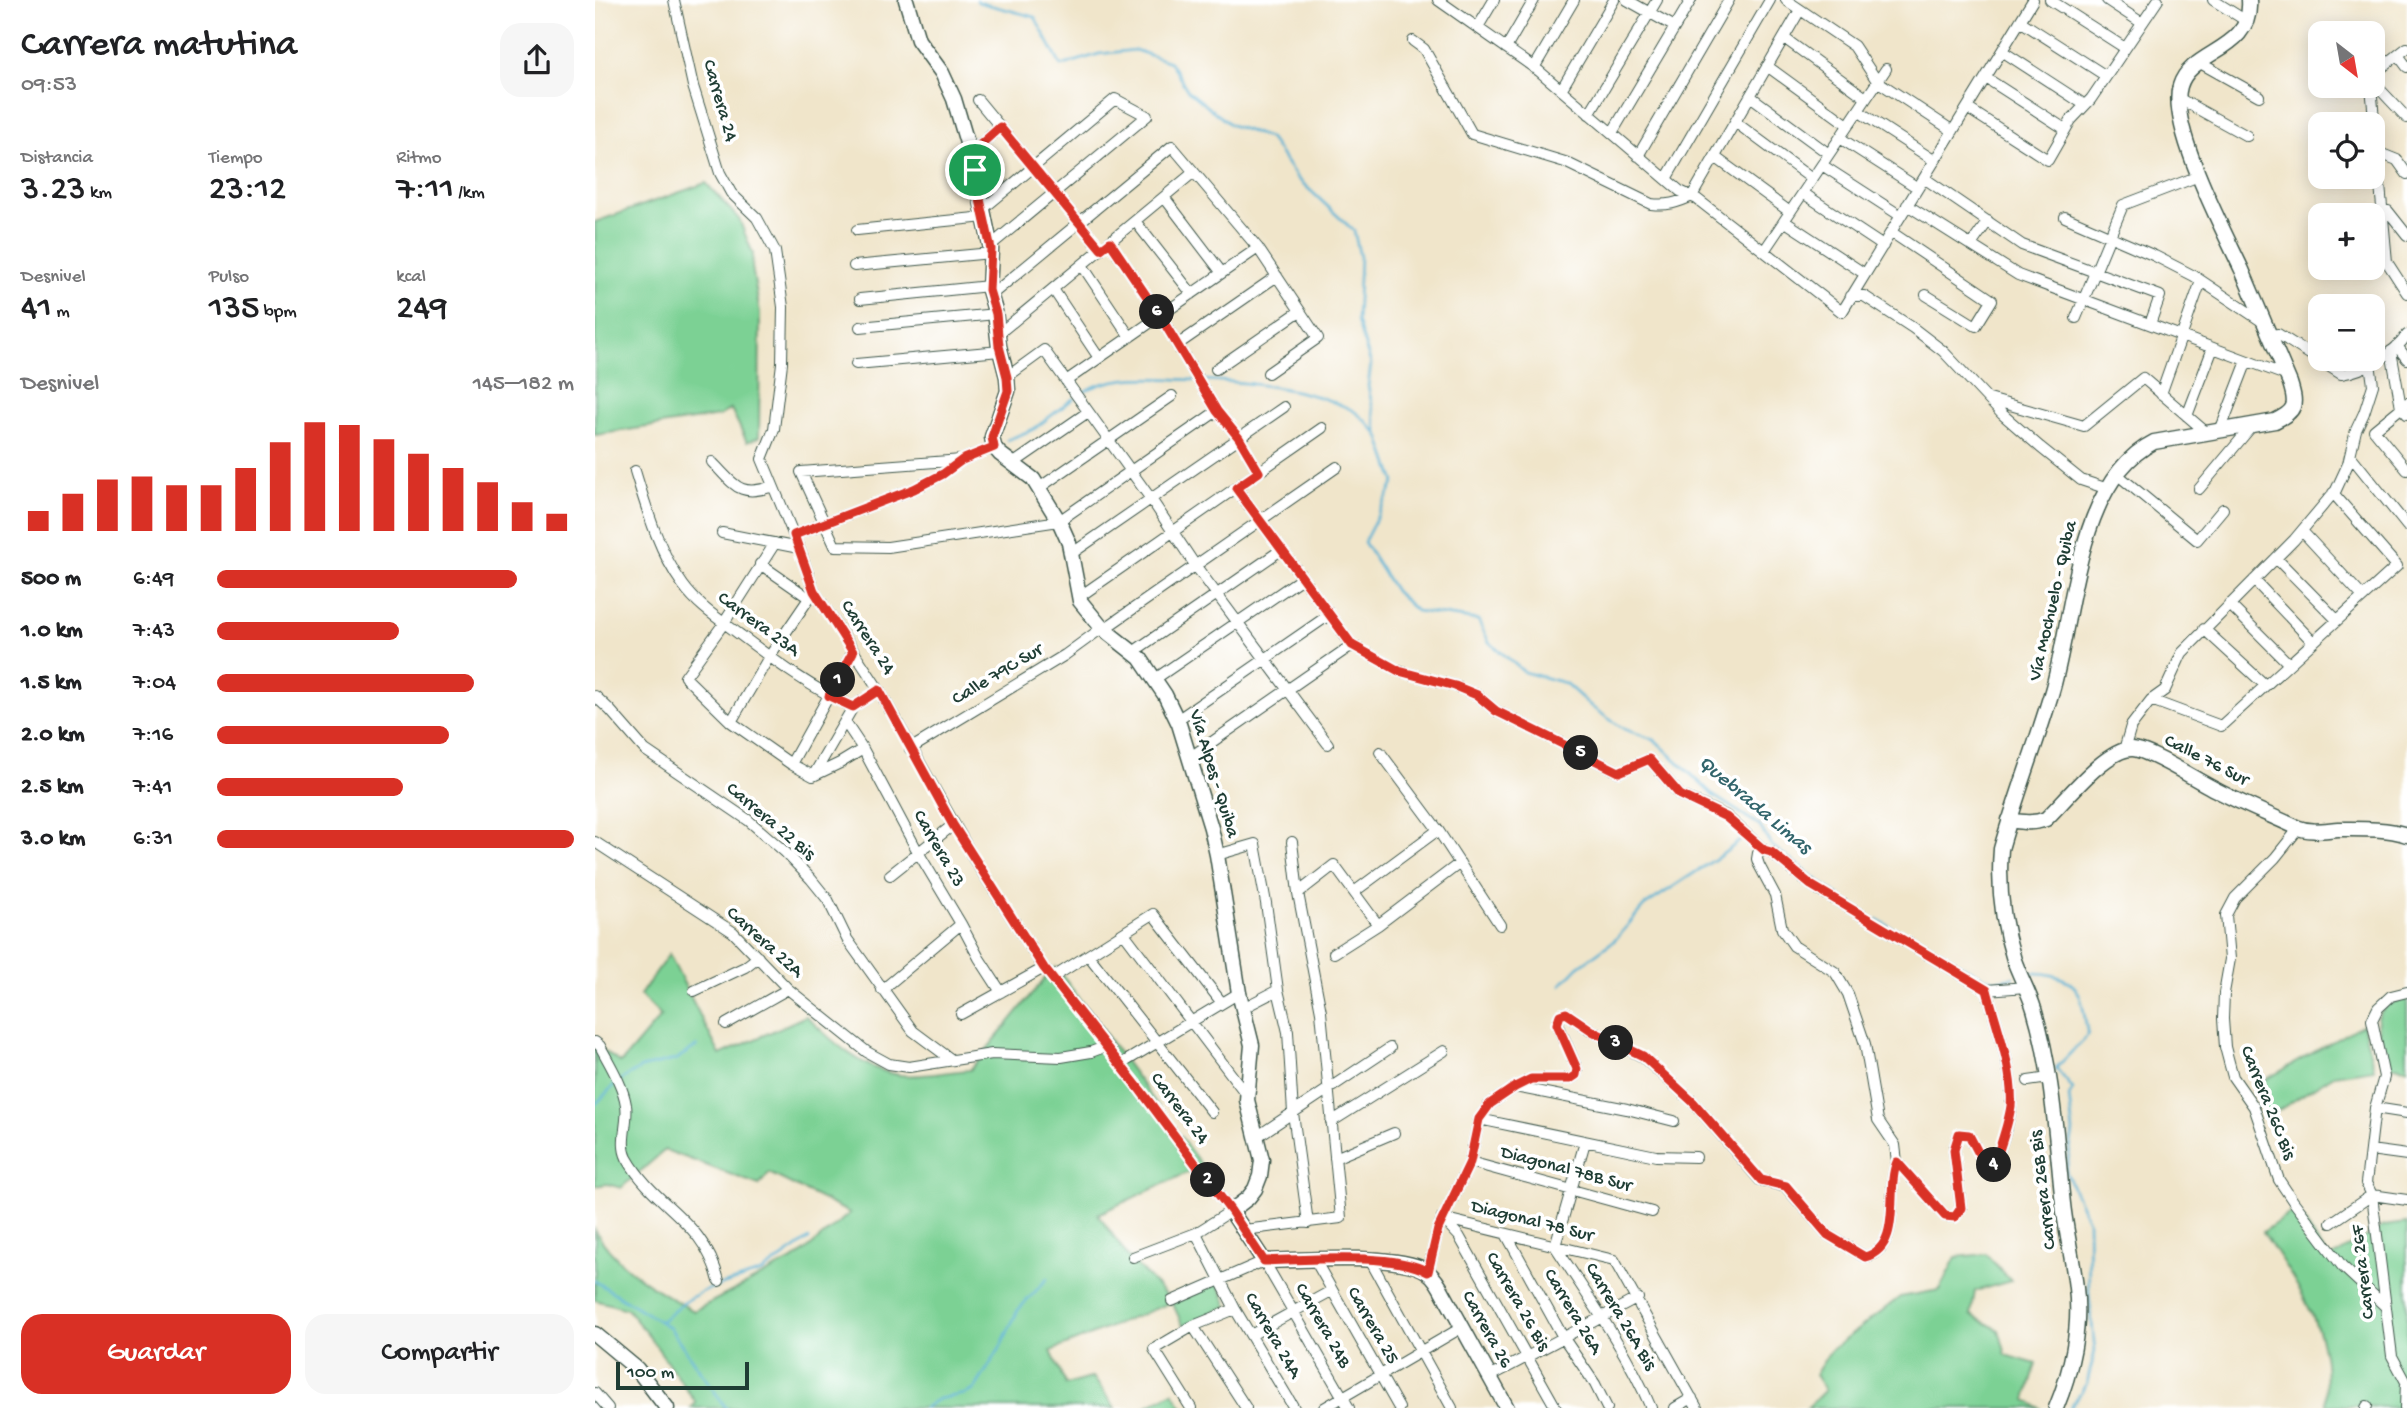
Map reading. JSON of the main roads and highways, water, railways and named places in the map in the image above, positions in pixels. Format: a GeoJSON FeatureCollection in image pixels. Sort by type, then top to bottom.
{"type":"FeatureCollection","features":[{"type":"Feature","properties":{"kind":"waterway","name":"Quebrada Limas"},"geometry":{"type":"LineString","coordinates":[[977,0],[1035,17],[1061,66],[1099,54],[1135,50],[1170,62],[1188,91],[1231,125],[1269,138],[1297,178],[1354,231],[1360,257],[1357,321],[1371,364],[1368,386],[1378,433],[1395,482],[1364,542],[1395,591],[1416,611],[1478,620],[1489,642],[1524,672],[1565,683],[1593,708],[1624,729],[1655,740],[1714,796],[1759,825],[1772,846],[1840,897]]}},
{"type":"Feature","properties":{"kind":"waterway"},"geometry":{"type":"LineString","coordinates":[[1080,394],[1107,382],[1137,378],[1196,380]]}},
{"type":"Feature","properties":{"kind":"waterway"},"geometry":{"type":"LineString","coordinates":[[1203,380],[1260,385],[1318,397],[1352,410],[1376,432]]}},
{"type":"Feature","properties":{"kind":"waterway"},"geometry":{"type":"LineString","coordinates":[[1007,440],[1034,429],[1074,398]]}},
{"type":"Feature","properties":{"kind":"waterway"},"geometry":{"type":"LineString","coordinates":[[1561,985],[1578,967],[1615,940],[1644,906],[1745,837]]}},
{"type":"Feature","properties":{"kind":"waterway","name":"Quebrada Limas"},"geometry":{"type":"LineString","coordinates":[[1878,920],[1984,977],[1997,980],[2014,977]]}},
{"type":"Feature","properties":{"kind":"waterway","name":"Quebrada Limas"},"geometry":{"type":"LineString","coordinates":[[2024,974],[2054,976],[2074,986],[2082,1001],[2088,1035],[2056,1068],[2073,1089],[2069,1096],[2073,1132],[2066,1172],[2088,1221],[2089,1294],[2095,1351],[2087,1383],[2070,1408]]}},
{"type":"Feature","properties":{"kind":"waterway"},"geometry":{"type":"LineString","coordinates":[[621,1080],[641,1068],[675,1060],[697,1046]]}},
{"type":"Feature","properties":{"kind":"waterway"},"geometry":{"type":"LineString","coordinates":[[595,1105],[615,1084]]}},
{"type":"Feature","properties":{"kind":"waterway"},"geometry":{"type":"LineString","coordinates":[[661,1321],[690,1298],[706,1290],[762,1272],[809,1239]]}},
{"type":"Feature","properties":{"kind":"waterway"},"geometry":{"type":"LineString","coordinates":[[924,1408],[938,1399],[974,1390],[999,1350],[1018,1310],[1047,1279]]}},
{"type":"Feature","properties":{"kind":"waterway"},"geometry":{"type":"LineString","coordinates":[[595,1281],[670,1328],[726,1408]]}}]}
